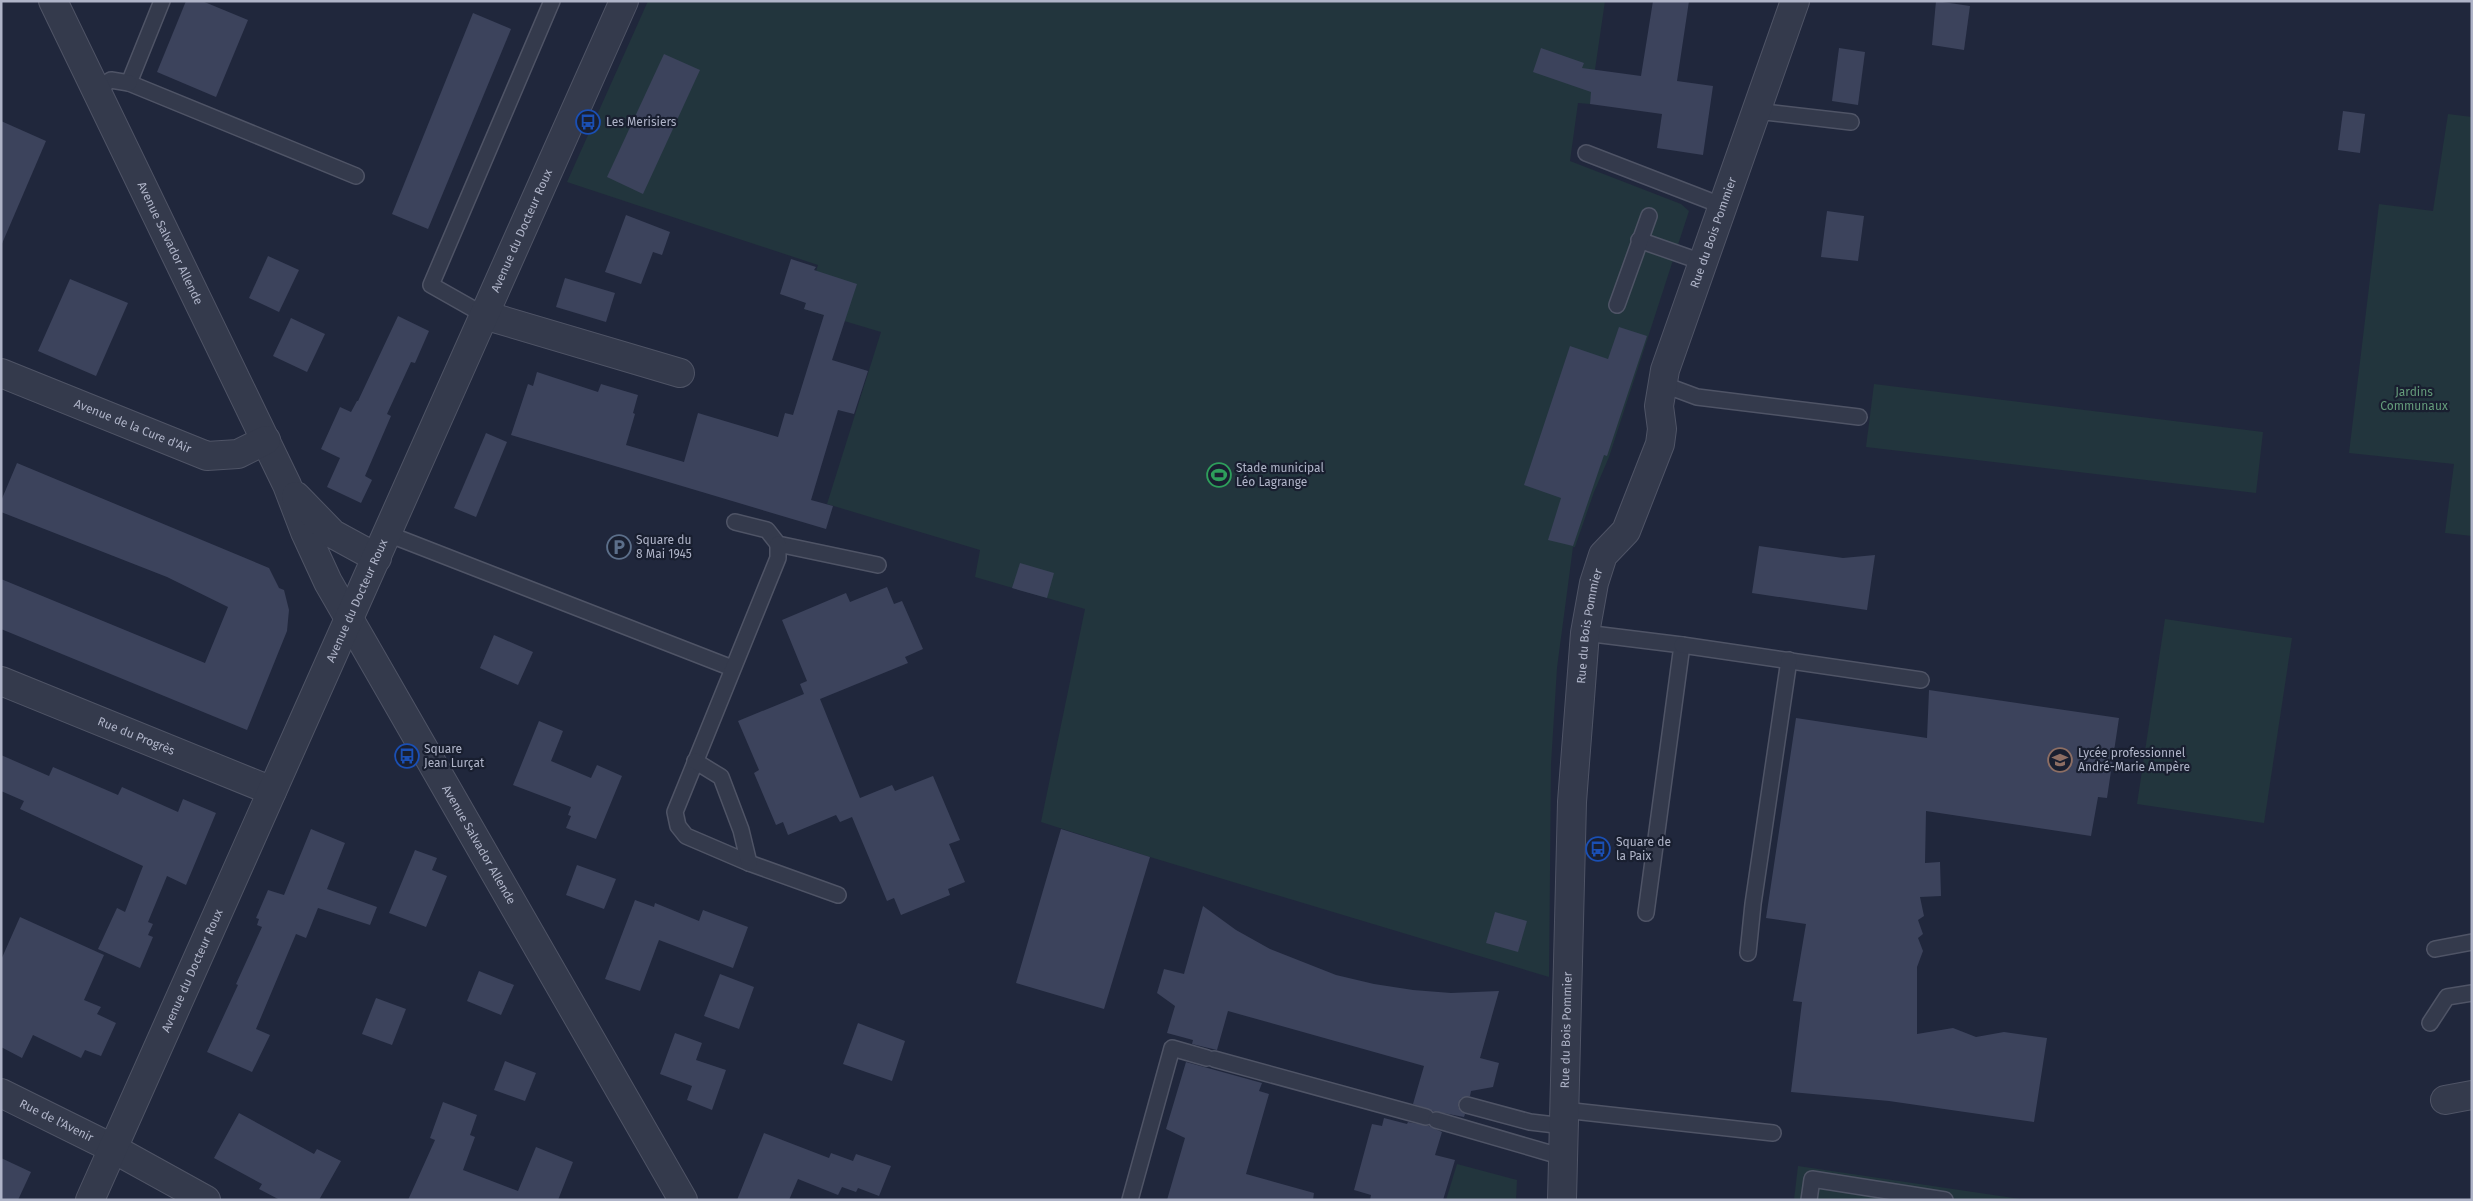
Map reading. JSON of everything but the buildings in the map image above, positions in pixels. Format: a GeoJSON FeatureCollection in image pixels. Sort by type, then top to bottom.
{"type":"FeatureCollection","features":[{"type":"Feature","properties":{"kind":"street","name":"Avenue Salvador Allende"},"geometry":{"type":"LineString","coordinates":[[53,1],[266,440],[324,574],[683,1200]]}},
{"type":"Feature","properties":{"kind":"street","name":"Avenue du Docteur Roux"},"geometry":{"type":"LineString","coordinates":[[90,1200],[624,1]]}},
{"type":"Feature","properties":{"kind":"street","name":"Rue du Bois Pommier"},"geometry":{"type":"LineString","coordinates":[[1562,1200],[1572,802],[1585,633],[1594,583],[1603,555],[1626,531],[1660,444],[1662,429],[1659,406],[1664,370],[1795,1]]}},
{"type":"Feature","properties":{"kind":"street"},"geometry":{"type":"LineString","coordinates":[[484,315],[680,373]]}},
{"type":"Feature","properties":{"kind":"street","name":"Avenue de la Cure d'Air"},"geometry":{"type":"LineString","coordinates":[[1,373],[207,456],[238,454],[266,440]]}},
{"type":"Feature","properties":{"kind":"street","name":"Avenue Salvador Allende"},"geometry":{"type":"LineString","coordinates":[[287,485],[334,534],[382,546]]}},
{"type":"Feature","properties":{"kind":"street","name":"Rue du Progrès"},"geometry":{"type":"LineString","coordinates":[[1,681],[272,791]]}},
{"type":"Feature","properties":{"kind":"street","name":"Rue de l'Avenir"},"geometry":{"type":"LineString","coordinates":[[1,1093],[112,1148],[206,1200]]}},
{"type":"Feature","properties":{"kind":"street"},"geometry":{"type":"LineString","coordinates":[[2445,1100],[2472,1095]]}},
{"type":"Feature","properties":{"kind":"lane"},"geometry":{"type":"LineString","coordinates":[[130,83],[162,1]]}},
{"type":"Feature","properties":{"kind":"lane"},"geometry":{"type":"LineString","coordinates":[[484,315],[431,285],[552,1]]}},
{"type":"Feature","properties":{"kind":"lane"},"geometry":{"type":"LineString","coordinates":[[96,89],[111,80],[130,83],[356,176]]}},
{"type":"Feature","properties":{"kind":"lane"},"geometry":{"type":"LineString","coordinates":[[1756,111],[1772,111],[1850,122]]}},
{"type":"Feature","properties":{"kind":"lane"},"geometry":{"type":"LineString","coordinates":[[1586,152],[1723,206]]}},
{"type":"Feature","properties":{"kind":"lane"},"geometry":{"type":"LineString","coordinates":[[1617,305],[1649,216]]}},
{"type":"Feature","properties":{"kind":"lane"},"geometry":{"type":"LineString","coordinates":[[1639,240],[1702,262]]}},
{"type":"Feature","properties":{"kind":"lane"},"geometry":{"type":"LineString","coordinates":[[1662,384],[1697,398],[1859,417]]}},
{"type":"Feature","properties":{"kind":"lane"},"geometry":{"type":"LineString","coordinates":[[735,522],[767,530],[778,544],[778,558],[674,812],[678,826],[686,836],[749,864],[838,895]]}},
{"type":"Feature","properties":{"kind":"lane"},"geometry":{"type":"LineString","coordinates":[[778,544],[878,565]]}},
{"type":"Feature","properties":{"kind":"lane"},"geometry":{"type":"LineString","coordinates":[[382,546],[732,668]]}},
{"type":"Feature","properties":{"kind":"lane"},"geometry":{"type":"LineString","coordinates":[[1585,633],[1682,645],[1921,680]]}},
{"type":"Feature","properties":{"kind":"lane"},"geometry":{"type":"LineString","coordinates":[[1646,913],[1682,645]]}},
{"type":"Feature","properties":{"kind":"lane"},"geometry":{"type":"LineString","coordinates":[[1748,953],[1753,904],[1789,660]]}},
{"type":"Feature","properties":{"kind":"lane"},"geometry":{"type":"LineString","coordinates":[[695,761],[721,777],[741,830],[749,864]]}},
{"type":"Feature","properties":{"kind":"lane"},"geometry":{"type":"LineString","coordinates":[[2435,949],[2472,942]]}},
{"type":"Feature","properties":{"kind":"lane"},"geometry":{"type":"LineString","coordinates":[[2430,1023],[2447,997],[2472,993]]}},
{"type":"Feature","properties":{"kind":"lane"},"geometry":{"type":"LineString","coordinates":[[1130,1200],[1172,1048],[1563,1157]]}},
{"type":"Feature","properties":{"kind":"lane"},"geometry":{"type":"LineString","coordinates":[[1467,1105],[1530,1122],[1564,1118],[1773,1133]]}},
{"type":"Feature","properties":{"kind":"lane"},"geometry":{"type":"LineString","coordinates":[[1809,1200],[1812,1179],[1944,1200]]}},
{"type":"Feature","properties":{"kind":"green space","name":"Stade municipal Léo Lagrange"},"geometry":{"type":"Polygon","coordinates":[[[648,1],[1605,1],[1590,104],[1578,103],[1570,161],[1681,204],[1689,211],[1609,457],[1594,492],[1575,547],[1573,547],[1557,668],[1551,764],[1549,977],[1150,857],[1041,822],[1085,609],[975,577],[980,550],[827,504],[881,332],[804,309],[818,265],[567,182],[648,1]]]}},
{"type":"Feature","properties":{"kind":"green space","name":"Jardins Communaux"},"geometry":{"type":"Polygon","coordinates":[[[2448,114],[2472,117],[2472,536],[2445,533],[2454,464],[2349,453],[2379,204],[2433,211],[2448,114]]]}},
{"type":"Feature","properties":{"kind":"green space"},"geometry":{"type":"Polygon","coordinates":[[[1874,384],[2263,432],[2256,493],[1866,447],[1874,384]]]}},
{"type":"Feature","properties":{"kind":"green space"},"geometry":{"type":"Polygon","coordinates":[[[2165,619],[2292,638],[2264,823],[2137,804],[2165,619]]]}},
{"type":"Feature","properties":{"kind":"green space"},"geometry":{"type":"Polygon","coordinates":[[[1457,1164],[1517,1180],[1516,1200],[1446,1200],[1457,1164]]]}},
{"type":"Feature","properties":{"kind":"green space"},"geometry":{"type":"Polygon","coordinates":[[[1798,1166],[2027,1200],[1794,1200],[1798,1166]]]}},
{"type":"Feature","properties":{"kind":"place","name":"Les Merisiers"},"geometry":{"type":"Point","coordinates":[588,122]}},
{"type":"Feature","properties":{"kind":"place","name":"Stade municipal Léo Lagrange"},"geometry":{"type":"Point","coordinates":[1219,475]}},
{"type":"Feature","properties":{"kind":"place","name":"Square du 8 Mai 1945"},"geometry":{"type":"Point","coordinates":[619,547]}},
{"type":"Feature","properties":{"kind":"place","name":"Square Jean Lurçat"},"geometry":{"type":"Point","coordinates":[407,756]}},
{"type":"Feature","properties":{"kind":"place","name":"Lycée professionnel André-Marie Ampère"},"geometry":{"type":"Point","coordinates":[2060,760]}},
{"type":"Feature","properties":{"kind":"place","name":"Square de la Paix"},"geometry":{"type":"Point","coordinates":[1598,849]}}]}
